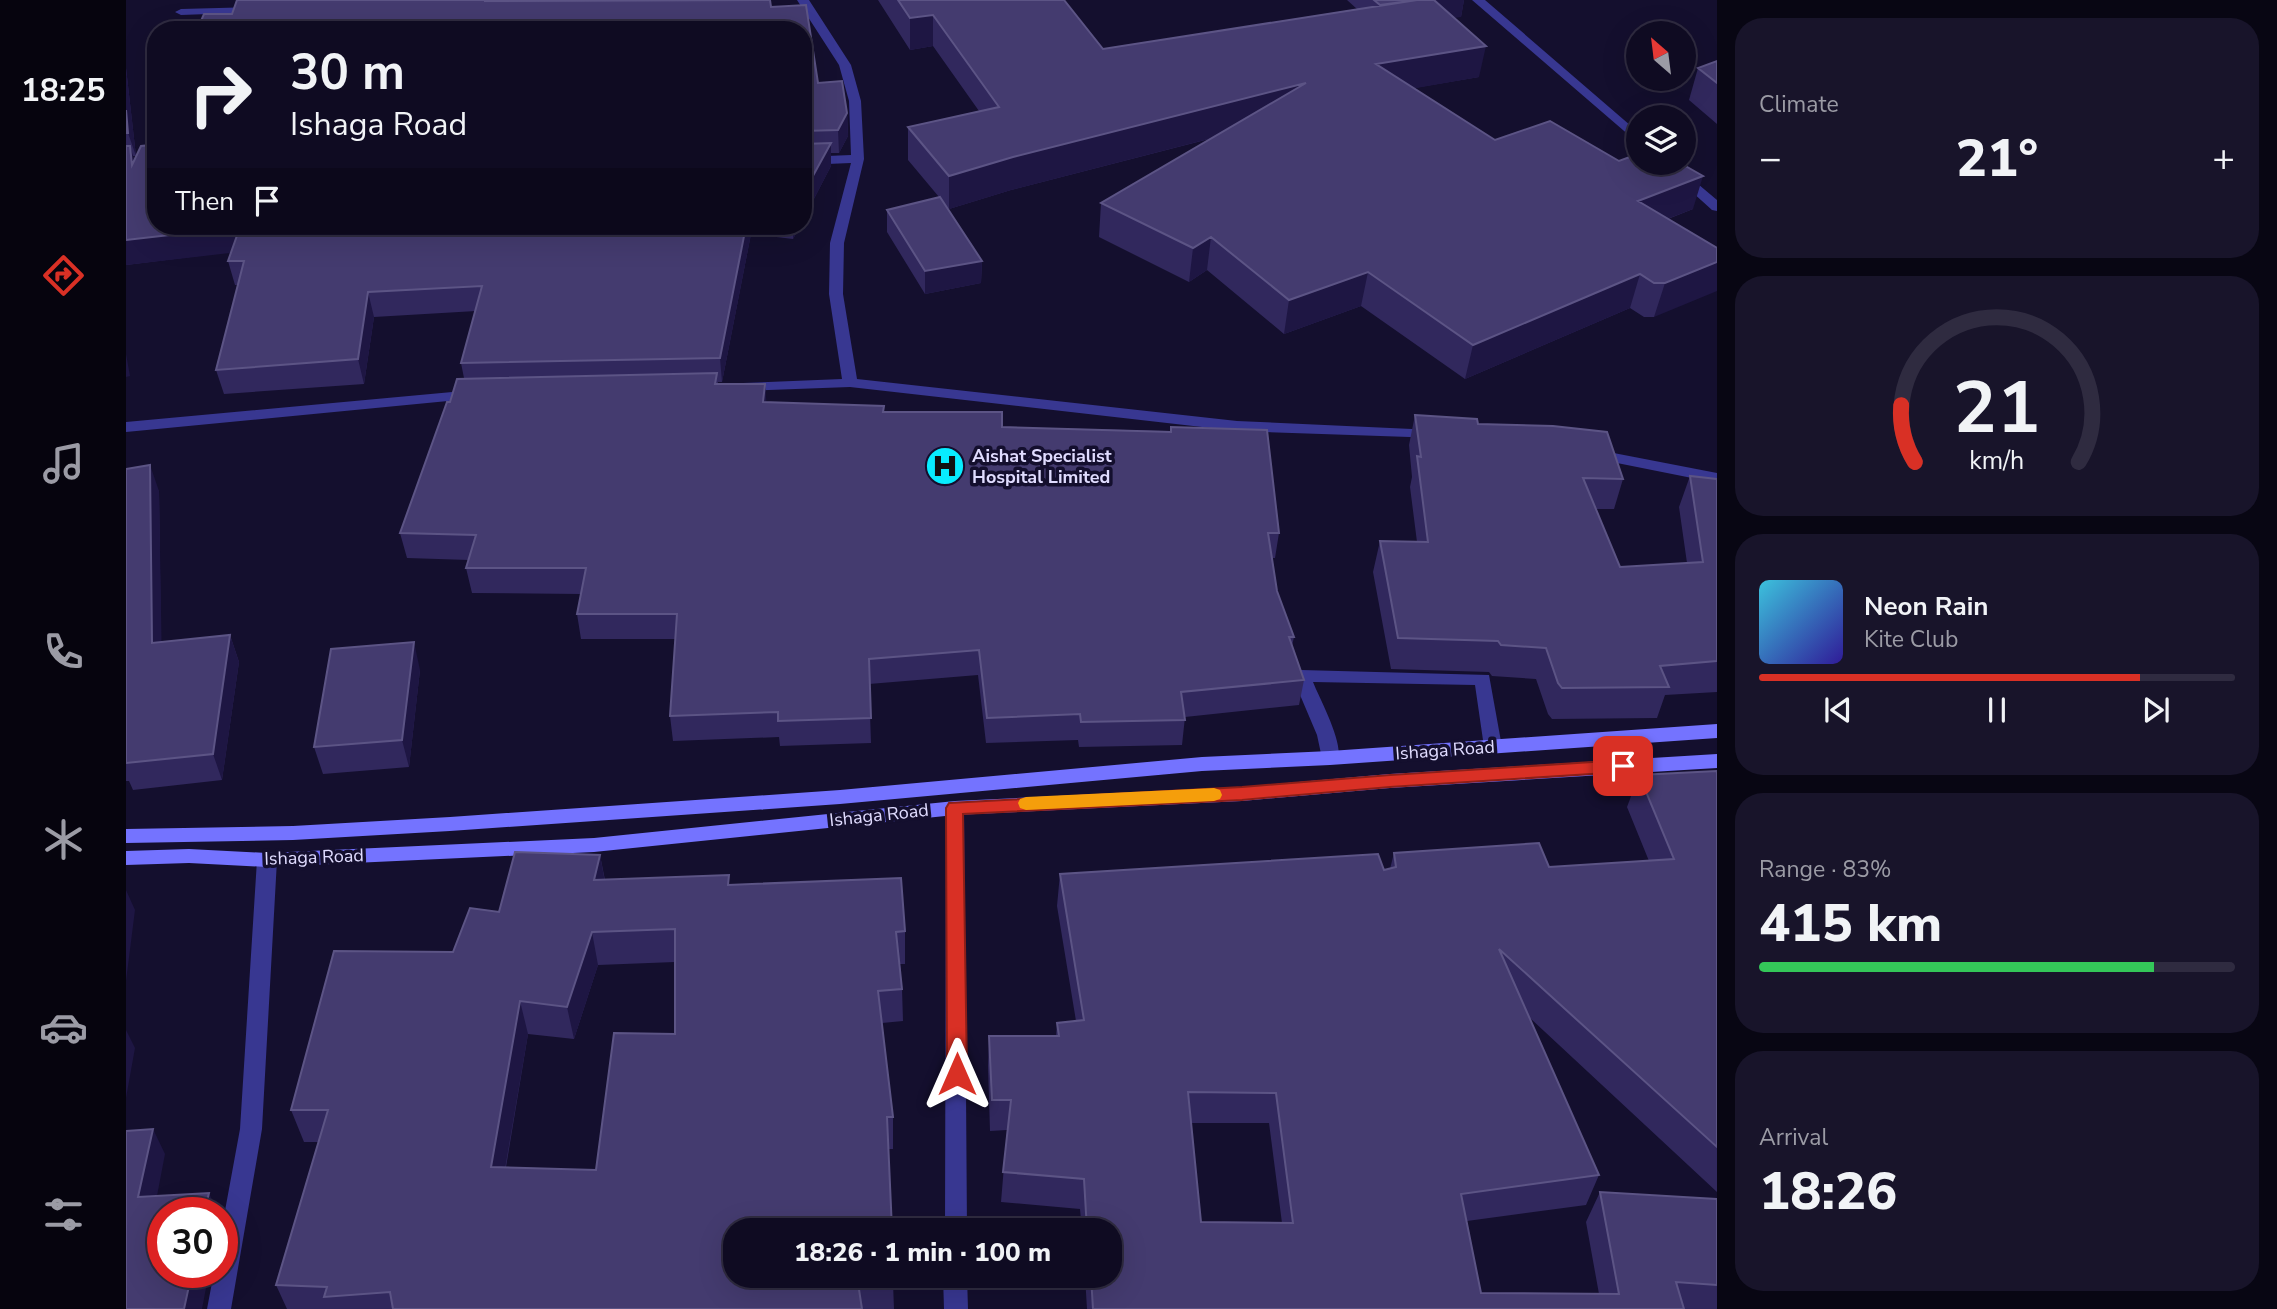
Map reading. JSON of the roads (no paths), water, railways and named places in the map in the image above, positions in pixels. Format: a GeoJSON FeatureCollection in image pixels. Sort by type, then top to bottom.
{"type":"FeatureCollection","features":[{"type":"Feature","properties":{"kind":"main road","name":"Ishaga Road"},"geometry":{"type":"LineString","coordinates":[[126,836],[293,833],[450,824],[840,797],[1202,764],[1330,758],[1717,731]]}},
{"type":"Feature","properties":{"kind":"main road","name":"Ishaga Road"},"geometry":{"type":"LineString","coordinates":[[126,858],[189,856],[267,860],[594,845],[955,808],[1242,794],[1390,781],[1717,761]]}},
{"type":"Feature","properties":{"kind":"street"},"geometry":{"type":"LineString","coordinates":[[803,0],[845,65],[855,101],[858,159],[837,243],[836,294],[850,383]]}},
{"type":"Feature","properties":{"kind":"street"},"geometry":{"type":"LineString","coordinates":[[1478,0],[1626,129]]}},
{"type":"Feature","properties":{"kind":"street"},"geometry":{"type":"LineString","coordinates":[[181,12],[265,10]]}},
{"type":"Feature","properties":{"kind":"street"},"geometry":{"type":"LineString","coordinates":[[812,161],[858,159]]}},
{"type":"Feature","properties":{"kind":"street"},"geometry":{"type":"LineString","coordinates":[[1680,175],[1717,207]]}},
{"type":"Feature","properties":{"kind":"street"},"geometry":{"type":"LineString","coordinates":[[732,389],[850,383],[1237,426],[1450,437]]}},
{"type":"Feature","properties":{"kind":"street"},"geometry":{"type":"LineString","coordinates":[[126,427],[492,394]]}},
{"type":"Feature","properties":{"kind":"street"},"geometry":{"type":"LineString","coordinates":[[1578,452],[1630,459],[1717,478]]}},
{"type":"Feature","properties":{"kind":"street"},"geometry":{"type":"LineString","coordinates":[[1330,758],[1326,735],[1301,676],[1483,679],[1493,747]]}},
{"type":"Feature","properties":{"kind":"street"},"geometry":{"type":"LineString","coordinates":[[955,808],[956,1218]]}},
{"type":"Feature","properties":{"kind":"street"},"geometry":{"type":"LineString","coordinates":[[219,1309],[251,1129],[267,860]]}},
{"type":"Feature","properties":{"kind":"street"},"geometry":{"type":"LineString","coordinates":[[956,1288],[956,1309]]}},
{"type":"Feature","properties":{"kind":"place","name":"Aishat Specialist Hospital Limited"},"geometry":{"type":"Point","coordinates":[945,466]}}]}
